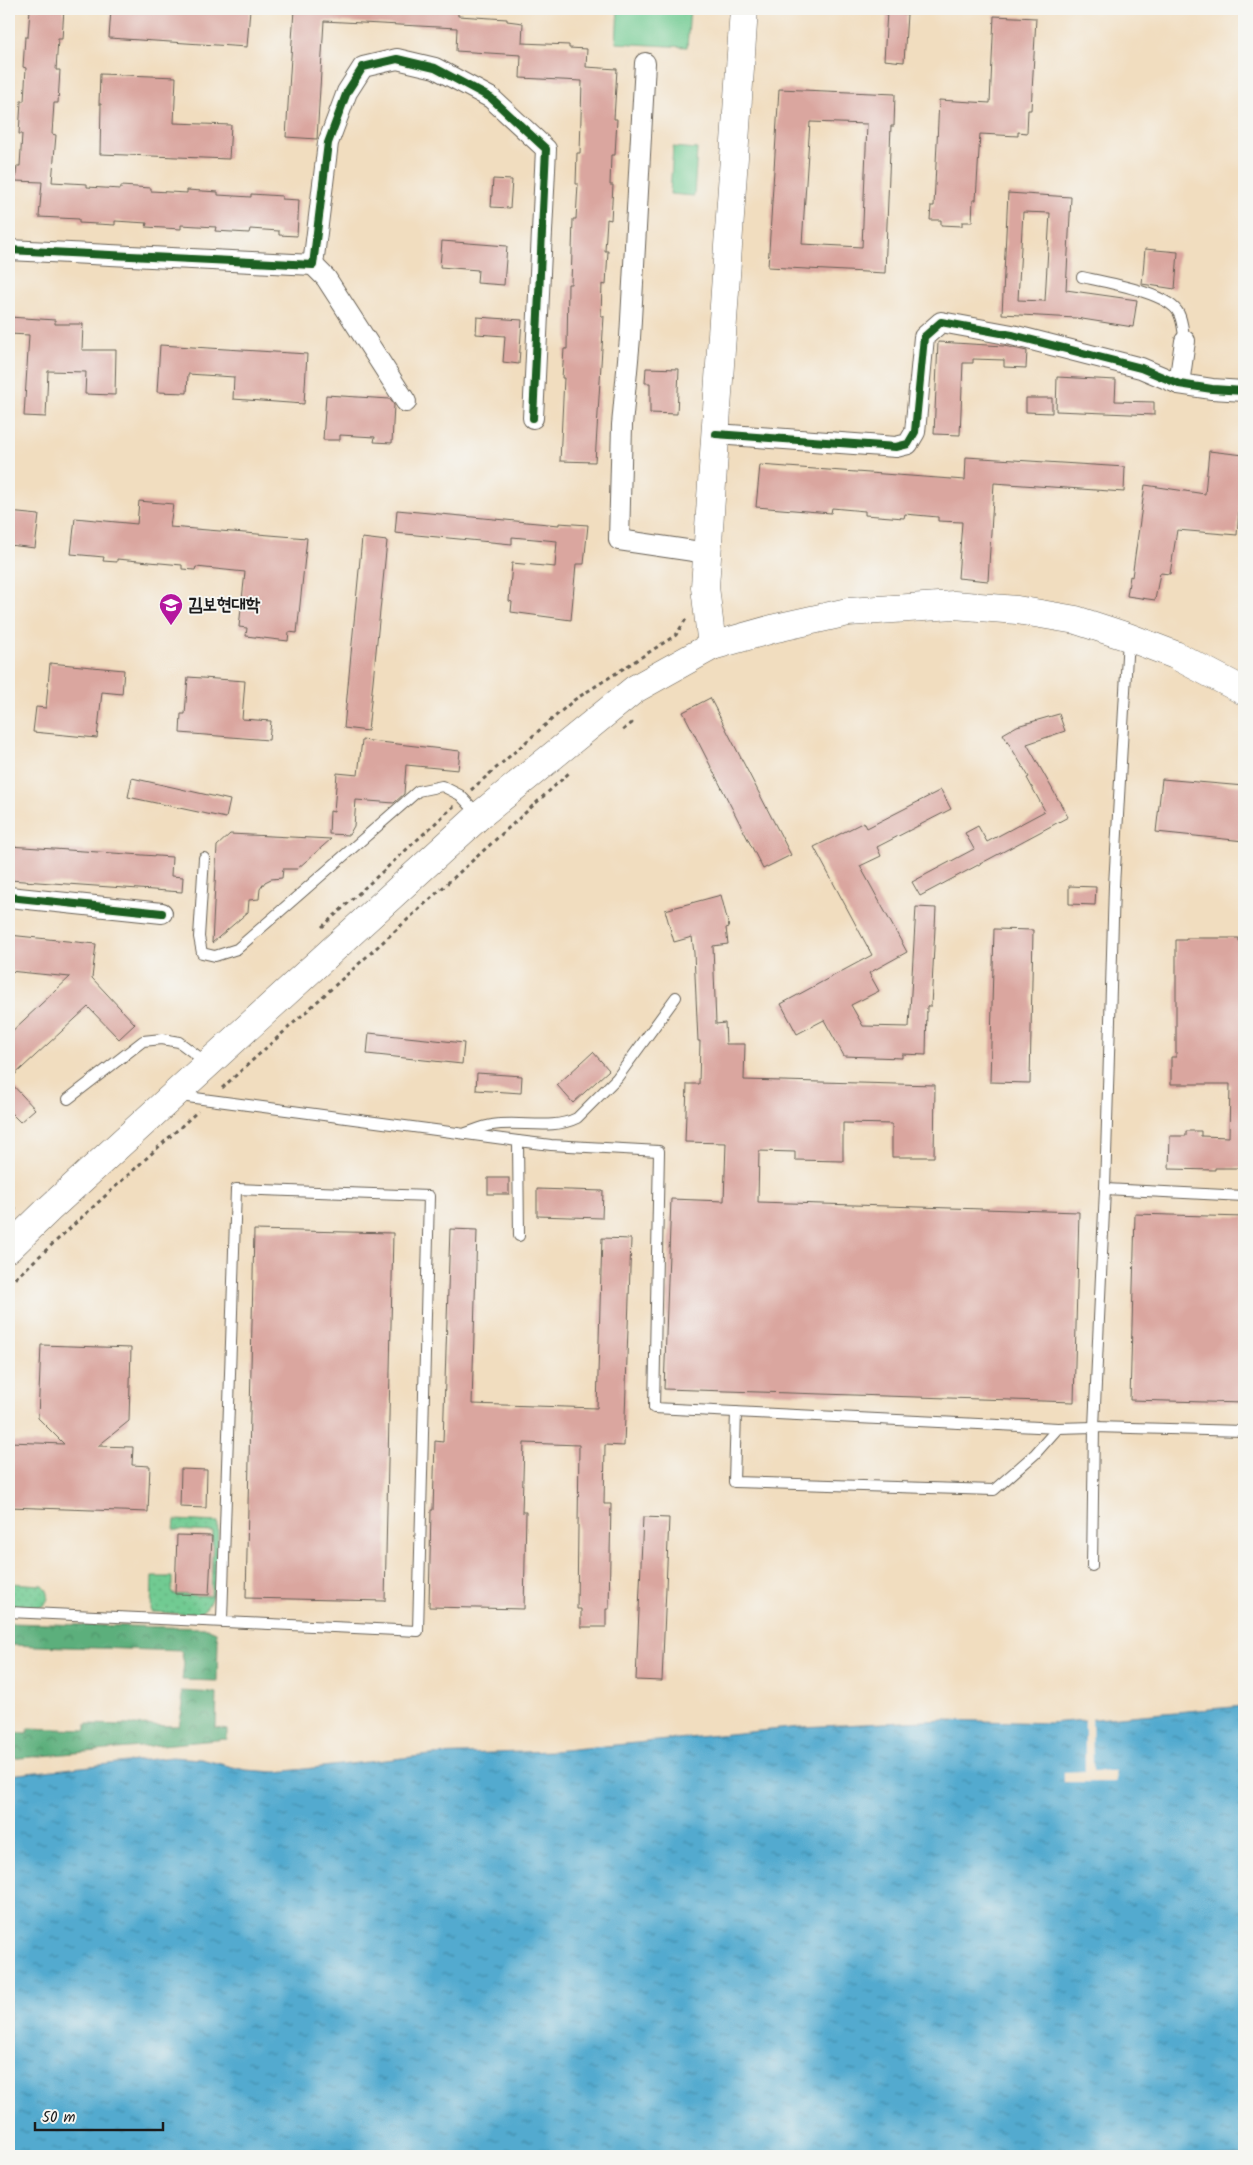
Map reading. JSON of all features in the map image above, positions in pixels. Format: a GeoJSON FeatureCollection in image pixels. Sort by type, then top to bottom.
{"type":"FeatureCollection","features":[{"type":"Feature","properties":{"kind":"main road"},"geometry":{"type":"LineString","coordinates":[[712,646],[705,587],[744,9]]}},
{"type":"Feature","properties":{"kind":"main road"},"geometry":{"type":"LineString","coordinates":[[9,1248],[208,1064],[471,807],[610,692],[635,688],[712,646],[776,628],[848,612],[954,605],[1018,610],[1076,620],[1175,655],[1244,691]]}},
{"type":"Feature","properties":{"kind":"street"},"geometry":{"type":"LineString","coordinates":[[313,265],[328,142],[347,92],[363,68],[397,59],[435,68],[491,98],[546,149],[533,418]]}},
{"type":"Feature","properties":{"kind":"street"},"geometry":{"type":"LineString","coordinates":[[645,62],[630,338],[622,425],[618,540],[707,553]]}},
{"type":"Feature","properties":{"kind":"street"},"geometry":{"type":"LineString","coordinates":[[9,250],[313,265],[326,278],[406,402]]}},
{"type":"Feature","properties":{"kind":"street"},"geometry":{"type":"LineString","coordinates":[[716,434],[896,447],[908,444],[915,432],[924,337],[941,322],[1012,335],[1141,368],[1179,384],[1244,391]]}},
{"type":"Feature","properties":{"kind":"street"},"geometry":{"type":"LineString","coordinates":[[1179,384],[1185,341]]}},
{"type":"Feature","properties":{"kind":"street"},"geometry":{"type":"LineString","coordinates":[[9,897],[162,913]]}},
{"type":"Feature","properties":{"kind":"lane"},"geometry":{"type":"LineString","coordinates":[[1082,277],[1125,287],[1168,301],[1179,313],[1185,341]]}},
{"type":"Feature","properties":{"kind":"lane"},"geometry":{"type":"LineString","coordinates":[[1092,1566],[1094,1427],[1105,1189],[1114,886],[1128,637]]}},
{"type":"Feature","properties":{"kind":"lane"},"geometry":{"type":"LineString","coordinates":[[204,858],[199,937],[202,953],[215,956],[237,949],[418,791],[442,786],[471,807]]}},
{"type":"Feature","properties":{"kind":"lane"},"geometry":{"type":"LineString","coordinates":[[463,1134],[493,1125],[553,1124],[569,1122],[577,1118],[617,1078],[676,997]]}},
{"type":"Feature","properties":{"kind":"lane"},"geometry":{"type":"LineString","coordinates":[[68,1099],[143,1041],[162,1039],[179,1042],[208,1064]]}},
{"type":"Feature","properties":{"kind":"lane"},"geometry":{"type":"LineString","coordinates":[[174,1095],[551,1145],[659,1151],[654,1408],[1058,1428],[1094,1427],[1244,1431]]}},
{"type":"Feature","properties":{"kind":"lane"},"geometry":{"type":"LineString","coordinates":[[518,1141],[518,1236]]}},
{"type":"Feature","properties":{"kind":"lane"},"geometry":{"type":"LineString","coordinates":[[9,1612],[222,1620],[418,1631],[428,1196],[236,1189],[222,1620]]}},
{"type":"Feature","properties":{"kind":"lane"},"geometry":{"type":"LineString","coordinates":[[1105,1189],[1244,1196]]}},
{"type":"Feature","properties":{"kind":"lane"},"geometry":{"type":"LineString","coordinates":[[736,1412],[734,1482],[994,1490],[1035,1454],[1058,1428]]}},
{"type":"Feature","properties":{"kind":"path"},"geometry":{"type":"LineString","coordinates":[[319,930],[471,807],[574,700],[610,692],[676,635],[687,616]]}},
{"type":"Feature","properties":{"kind":"path"},"geometry":{"type":"LineString","coordinates":[[610,692],[632,723],[616,735]]}},
{"type":"Feature","properties":{"kind":"path"},"geometry":{"type":"LineString","coordinates":[[9,1284],[250,1061],[570,772]]}},
{"type":"Feature","properties":{"kind":"path"},"geometry":{"type":"LineString","coordinates":[[9,1214],[23,1201]]}},
{"type":"Feature","properties":{"kind":"green space"},"geometry":{"type":"Polygon","coordinates":[[[618,9],[690,9],[687,47],[616,43],[618,9]]]}},
{"type":"Feature","properties":{"kind":"green space"},"geometry":{"type":"Polygon","coordinates":[[[673,147],[697,149],[694,196],[670,194],[673,147]]]}},
{"type":"Feature","properties":{"kind":"green space"},"geometry":{"type":"Polygon","coordinates":[[[175,1520],[218,1522],[218,1558],[215,1587],[206,1608],[198,1613],[151,1612],[152,1577],[172,1577],[172,1594],[211,1596],[213,1532],[174,1530],[175,1520]]]}},
{"type":"Feature","properties":{"kind":"green space"},"geometry":{"type":"Polygon","coordinates":[[[9,1583],[42,1585],[48,1593],[48,1599],[41,1607],[9,1607],[9,1583]]]}},
{"type":"Feature","properties":{"kind":"green space"},"geometry":{"type":"Polygon","coordinates":[[[9,1623],[207,1628],[216,1632],[218,1642],[217,1681],[182,1680],[184,1663],[181,1651],[9,1645],[9,1623]]]}},
{"type":"Feature","properties":{"kind":"green space"},"geometry":{"type":"Polygon","coordinates":[[[181,1691],[217,1693],[216,1728],[227,1730],[227,1739],[9,1759],[9,1732],[28,1733],[28,1728],[86,1730],[86,1724],[179,1726],[183,1705],[181,1691]]]}},
{"type":"Feature","properties":{"kind":"water"},"geometry":{"type":"Polygon","coordinates":[[[1244,1706],[1244,2156],[9,2156],[9,1775],[172,1757],[201,1759],[245,1770],[277,1772],[430,1755],[553,1751],[801,1727],[945,1720],[1050,1723],[1244,1706]]]}},
{"type":"Feature","properties":{"kind":"pier"},"geometry":{"type":"Polygon","coordinates":[[[1092,1717],[1093,1771],[1115,1771],[1116,1782],[1064,1782],[1064,1772],[1085,1771],[1085,1718],[1092,1717]]]}},
{"type":"Feature","properties":{"kind":"building"},"geometry":{"type":"Polygon","coordinates":[[[30,9],[64,9],[62,39],[58,39],[56,70],[60,70],[58,103],[54,103],[52,134],[56,135],[52,182],[87,184],[87,187],[121,189],[121,186],[151,188],[151,191],[187,193],[187,190],[218,192],[218,195],[251,197],[251,194],[282,196],[282,199],[299,200],[297,236],[279,235],[279,231],[250,229],[249,233],[215,231],[216,227],[181,225],[181,229],[146,227],[147,223],[115,221],[115,225],[79,223],[79,219],[39,217],[42,182],[15,181],[17,166],[20,166],[22,134],[19,134],[21,101],[24,101],[26,68],[23,67],[25,37],[28,37],[30,9]]]}},
{"type":"Feature","properties":{"kind":"building"},"geometry":{"type":"Polygon","coordinates":[[[111,9],[250,9],[247,47],[109,38],[111,9]]]}},
{"type":"Feature","properties":{"kind":"building"},"geometry":{"type":"Polygon","coordinates":[[[294,9],[458,9],[458,16],[507,19],[507,21],[523,23],[522,43],[569,45],[569,48],[587,49],[586,67],[617,69],[614,119],[617,119],[615,155],[611,155],[610,185],[613,185],[611,220],[607,219],[605,251],[608,251],[606,285],[602,284],[601,316],[604,316],[595,462],[560,461],[564,378],[562,378],[564,349],[567,349],[568,284],[571,284],[573,219],[576,219],[577,153],[580,153],[582,81],[520,78],[521,55],[456,51],[457,28],[324,21],[317,139],[286,137],[294,9]]]}},
{"type":"Feature","properties":{"kind":"building"},"geometry":{"type":"Polygon","coordinates":[[[887,12],[907,14],[904,62],[884,60],[887,12]]]}},
{"type":"Feature","properties":{"kind":"building"},"geometry":{"type":"Polygon","coordinates":[[[994,16],[1036,18],[1031,110],[1028,110],[1027,133],[1018,132],[1018,136],[980,134],[976,200],[973,200],[972,222],[962,222],[962,226],[941,225],[941,220],[930,220],[931,206],[934,206],[939,100],[990,103],[994,16]]]}},
{"type":"Feature","properties":{"kind":"building"},"geometry":{"type":"Polygon","coordinates":[[[100,74],[176,77],[174,123],[231,125],[229,159],[100,154],[100,74]]]}},
{"type":"Feature","properties":{"kind":"building"},"geometry":{"type":"Polygon","coordinates":[[[779,89],[895,94],[894,126],[891,126],[885,273],[768,267],[779,89]],[[810,122],[802,244],[862,247],[867,124],[810,122]]]}},
{"type":"Feature","properties":{"kind":"building"},"geometry":{"type":"Polygon","coordinates":[[[493,179],[512,180],[510,208],[491,207],[493,179]]]}},
{"type":"Feature","properties":{"kind":"building"},"geometry":{"type":"Polygon","coordinates":[[[1008,193],[1071,197],[1066,290],[1137,300],[1133,327],[1076,318],[1002,314],[1008,193]],[[1023,212],[1018,300],[1045,301],[1050,213],[1023,212]]]}},
{"type":"Feature","properties":{"kind":"building"},"geometry":{"type":"Polygon","coordinates":[[[442,241],[507,246],[504,285],[477,283],[478,270],[440,267],[442,241]]]}},
{"type":"Feature","properties":{"kind":"building"},"geometry":{"type":"Polygon","coordinates":[[[1145,249],[1178,252],[1175,289],[1142,284],[1145,249]]]}},
{"type":"Feature","properties":{"kind":"building"},"geometry":{"type":"Polygon","coordinates":[[[9,317],[55,320],[55,324],[83,324],[82,350],[116,350],[115,395],[85,394],[86,372],[48,371],[46,417],[24,416],[29,335],[9,334],[9,317]]]}},
{"type":"Feature","properties":{"kind":"building"},"geometry":{"type":"Polygon","coordinates":[[[477,317],[522,320],[519,364],[503,362],[505,336],[476,334],[477,317]]]}},
{"type":"Feature","properties":{"kind":"building"},"geometry":{"type":"Polygon","coordinates":[[[938,342],[1004,346],[1027,351],[1026,368],[1004,367],[1004,360],[973,359],[973,363],[963,363],[960,435],[934,434],[938,342]]]}},
{"type":"Feature","properties":{"kind":"building"},"geometry":{"type":"Polygon","coordinates":[[[160,345],[307,354],[304,404],[233,399],[234,377],[188,374],[187,393],[157,392],[160,345]]]}},
{"type":"Feature","properties":{"kind":"building"},"geometry":{"type":"Polygon","coordinates":[[[646,368],[679,369],[677,414],[650,413],[650,383],[645,383],[646,368]]]}},
{"type":"Feature","properties":{"kind":"building"},"geometry":{"type":"Polygon","coordinates":[[[1057,377],[1116,380],[1115,401],[1154,402],[1154,415],[1056,411],[1057,377]]]}},
{"type":"Feature","properties":{"kind":"building"},"geometry":{"type":"Polygon","coordinates":[[[326,395],[390,399],[394,405],[392,443],[374,442],[375,437],[340,435],[340,440],[323,440],[326,395]]]}},
{"type":"Feature","properties":{"kind":"building"},"geometry":{"type":"Polygon","coordinates":[[[1026,398],[1052,398],[1052,413],[1026,412],[1026,398]]]}},
{"type":"Feature","properties":{"kind":"building"},"geometry":{"type":"Polygon","coordinates":[[[1209,451],[1244,455],[1237,535],[1177,530],[1170,574],[1160,573],[1155,600],[1127,596],[1130,576],[1132,577],[1145,485],[1205,494],[1209,451]]]}},
{"type":"Feature","properties":{"kind":"building"},"geometry":{"type":"Polygon","coordinates":[[[966,457],[1125,467],[1124,492],[994,483],[988,581],[958,578],[962,522],[938,521],[938,517],[905,514],[904,518],[865,515],[865,511],[832,508],[831,513],[756,507],[760,465],[965,480],[966,457]]]}},
{"type":"Feature","properties":{"kind":"building"},"geometry":{"type":"Polygon","coordinates":[[[139,501],[173,504],[170,527],[307,538],[297,633],[289,632],[288,641],[246,636],[247,628],[239,627],[245,572],[196,567],[195,570],[182,569],[182,565],[117,559],[117,562],[103,561],[104,557],[71,554],[75,518],[137,524],[139,501]]]}},
{"type":"Feature","properties":{"kind":"building"},"geometry":{"type":"Polygon","coordinates":[[[397,510],[559,525],[559,523],[588,525],[584,564],[576,564],[571,620],[511,612],[512,602],[509,601],[512,563],[555,567],[557,541],[512,537],[512,544],[395,533],[397,510]]]}},
{"type":"Feature","properties":{"kind":"building"},"geometry":{"type":"Polygon","coordinates":[[[9,512],[39,515],[35,548],[9,545],[9,512]]]}},
{"type":"Feature","properties":{"kind":"building"},"geometry":{"type":"Polygon","coordinates":[[[362,538],[387,541],[368,731],[344,728],[362,538]]]}},
{"type":"Feature","properties":{"kind":"building"},"geometry":{"type":"Polygon","coordinates":[[[50,663],[124,670],[122,694],[102,692],[97,738],[33,732],[36,707],[46,708],[50,663]]]}},
{"type":"Feature","properties":{"kind":"building"},"geometry":{"type":"Polygon","coordinates":[[[188,677],[245,681],[242,719],[271,721],[269,740],[180,733],[181,714],[185,714],[188,677]]]}},
{"type":"Feature","properties":{"kind":"building"},"geometry":{"type":"Polygon","coordinates":[[[710,698],[791,855],[763,869],[683,712],[710,698]]]}},
{"type":"Feature","properties":{"kind":"building"},"geometry":{"type":"Polygon","coordinates":[[[1059,714],[1065,731],[1027,744],[1068,817],[920,896],[912,882],[974,849],[965,833],[978,826],[987,842],[1045,811],[1027,778],[1029,777],[1003,734],[1017,726],[1059,714]]]}},
{"type":"Feature","properties":{"kind":"building"},"geometry":{"type":"Polygon","coordinates":[[[362,740],[460,751],[458,770],[406,765],[404,794],[394,803],[356,800],[354,826],[349,835],[329,834],[330,811],[334,812],[337,773],[358,775],[362,740]]]}},
{"type":"Feature","properties":{"kind":"building"},"geometry":{"type":"Polygon","coordinates":[[[132,778],[230,800],[226,818],[128,797],[132,778]]]}},
{"type":"Feature","properties":{"kind":"building"},"geometry":{"type":"Polygon","coordinates":[[[1162,779],[1244,786],[1244,841],[1156,832],[1162,779]]]}},
{"type":"Feature","properties":{"kind":"building"},"geometry":{"type":"Polygon","coordinates":[[[941,790],[951,809],[877,847],[881,856],[860,866],[907,952],[869,973],[879,991],[851,1005],[863,1026],[909,1027],[916,907],[936,908],[931,1006],[927,1006],[926,1055],[902,1054],[902,1058],[844,1056],[824,1020],[797,1034],[781,1004],[872,955],[814,847],[864,822],[867,828],[941,790]]]}},
{"type":"Feature","properties":{"kind":"building"},"geometry":{"type":"Polygon","coordinates":[[[230,834],[331,839],[297,869],[283,869],[282,878],[271,879],[265,882],[260,889],[259,899],[249,900],[248,912],[212,943],[217,846],[230,834]]]}},
{"type":"Feature","properties":{"kind":"building"},"geometry":{"type":"Polygon","coordinates":[[[9,846],[172,857],[171,876],[183,877],[182,892],[9,880],[9,846]]]}},
{"type":"Feature","properties":{"kind":"building"},"geometry":{"type":"Polygon","coordinates":[[[1069,886],[1096,887],[1095,905],[1069,904],[1069,886]]]}},
{"type":"Feature","properties":{"kind":"building"},"geometry":{"type":"Polygon","coordinates":[[[721,895],[729,927],[726,928],[728,944],[713,946],[716,1024],[725,1023],[726,1044],[745,1044],[744,1080],[935,1085],[934,1157],[892,1157],[892,1124],[843,1123],[843,1161],[795,1160],[795,1152],[759,1151],[758,1202],[1079,1212],[1074,1402],[664,1389],[671,1199],[724,1201],[726,1143],[685,1142],[687,1084],[699,1084],[700,1041],[698,1041],[694,953],[692,937],[674,942],[665,910],[721,895]]]}},
{"type":"Feature","properties":{"kind":"building"},"geometry":{"type":"Polygon","coordinates":[[[994,929],[1033,930],[1030,1083],[990,1082],[994,929]]]}},
{"type":"Feature","properties":{"kind":"building"},"geometry":{"type":"Polygon","coordinates":[[[9,935],[96,944],[92,978],[135,1024],[119,1039],[88,1007],[9,1080],[9,1034],[70,977],[9,971],[9,935]]]}},
{"type":"Feature","properties":{"kind":"building"},"geometry":{"type":"Polygon","coordinates":[[[1186,938],[1239,938],[1239,941],[1244,941],[1244,1168],[1215,1168],[1215,1170],[1169,1169],[1170,1136],[1186,1136],[1186,1131],[1201,1131],[1201,1136],[1229,1137],[1230,1084],[1171,1084],[1171,1057],[1176,1057],[1176,940],[1186,940],[1186,938]]]}},
{"type":"Feature","properties":{"kind":"building"},"geometry":{"type":"Polygon","coordinates":[[[369,1033],[464,1043],[462,1064],[367,1054],[369,1033]]]}},
{"type":"Feature","properties":{"kind":"building"},"geometry":{"type":"Polygon","coordinates":[[[593,1052],[609,1070],[573,1103],[557,1085],[593,1052]]]}},
{"type":"Feature","properties":{"kind":"building"},"geometry":{"type":"Polygon","coordinates":[[[477,1073],[522,1076],[521,1093],[476,1090],[477,1073]]]}},
{"type":"Feature","properties":{"kind":"building"},"geometry":{"type":"Polygon","coordinates":[[[9,1081],[35,1109],[20,1122],[9,1111],[9,1081]]]}},
{"type":"Feature","properties":{"kind":"building"},"geometry":{"type":"Polygon","coordinates":[[[488,1178],[509,1178],[509,1194],[488,1194],[488,1178]]]}},
{"type":"Feature","properties":{"kind":"building"},"geometry":{"type":"Polygon","coordinates":[[[537,1189],[603,1191],[602,1218],[537,1216],[537,1189]]]}},
{"type":"Feature","properties":{"kind":"building"},"geometry":{"type":"Polygon","coordinates":[[[1135,1214],[1244,1217],[1244,1403],[1130,1400],[1135,1214]]]}},
{"type":"Feature","properties":{"kind":"building"},"geometry":{"type":"Polygon","coordinates":[[[450,1229],[477,1230],[472,1404],[597,1408],[602,1238],[631,1239],[624,1446],[605,1445],[604,1504],[611,1504],[609,1609],[606,1609],[606,1627],[581,1627],[581,1609],[577,1609],[579,1445],[524,1443],[522,1512],[526,1512],[524,1609],[429,1607],[431,1510],[433,1510],[435,1441],[443,1442],[450,1229]]]}},
{"type":"Feature","properties":{"kind":"building"},"geometry":{"type":"Polygon","coordinates":[[[254,1230],[393,1233],[385,1601],[246,1598],[254,1230]]]}},
{"type":"Feature","properties":{"kind":"building"},"geometry":{"type":"Polygon","coordinates":[[[41,1345],[131,1348],[129,1421],[98,1446],[133,1447],[132,1465],[150,1466],[148,1512],[9,1507],[9,1442],[64,1444],[38,1418],[41,1345]]]}},
{"type":"Feature","properties":{"kind":"building"},"geometry":{"type":"Polygon","coordinates":[[[181,1469],[207,1470],[206,1508],[180,1507],[181,1469]]]}},
{"type":"Feature","properties":{"kind":"building"},"geometry":{"type":"Polygon","coordinates":[[[643,1517],[669,1518],[662,1681],[636,1680],[643,1517]]]}},
{"type":"Feature","properties":{"kind":"building"},"geometry":{"type":"Polygon","coordinates":[[[177,1535],[212,1536],[209,1595],[175,1594],[177,1535]]]}},
{"type":"Feature","properties":{"kind":"cycle path"},"geometry":{"type":"LineString","coordinates":[[9,250],[313,265],[328,143],[347,92],[363,67],[397,59],[435,68],[491,98],[546,149],[533,418]]}},
{"type":"Feature","properties":{"kind":"cycle path"},"geometry":{"type":"LineString","coordinates":[[716,434],[896,447],[908,444],[915,432],[924,337],[941,322],[1012,335],[1141,368],[1179,384],[1244,391]]}},
{"type":"Feature","properties":{"kind":"cycle path"},"geometry":{"type":"LineString","coordinates":[[9,897],[162,913]]}},
{"type":"Feature","properties":{"kind":"place","name":"김보현대학"},"geometry":{"type":"Point","coordinates":[171,626]}}]}
